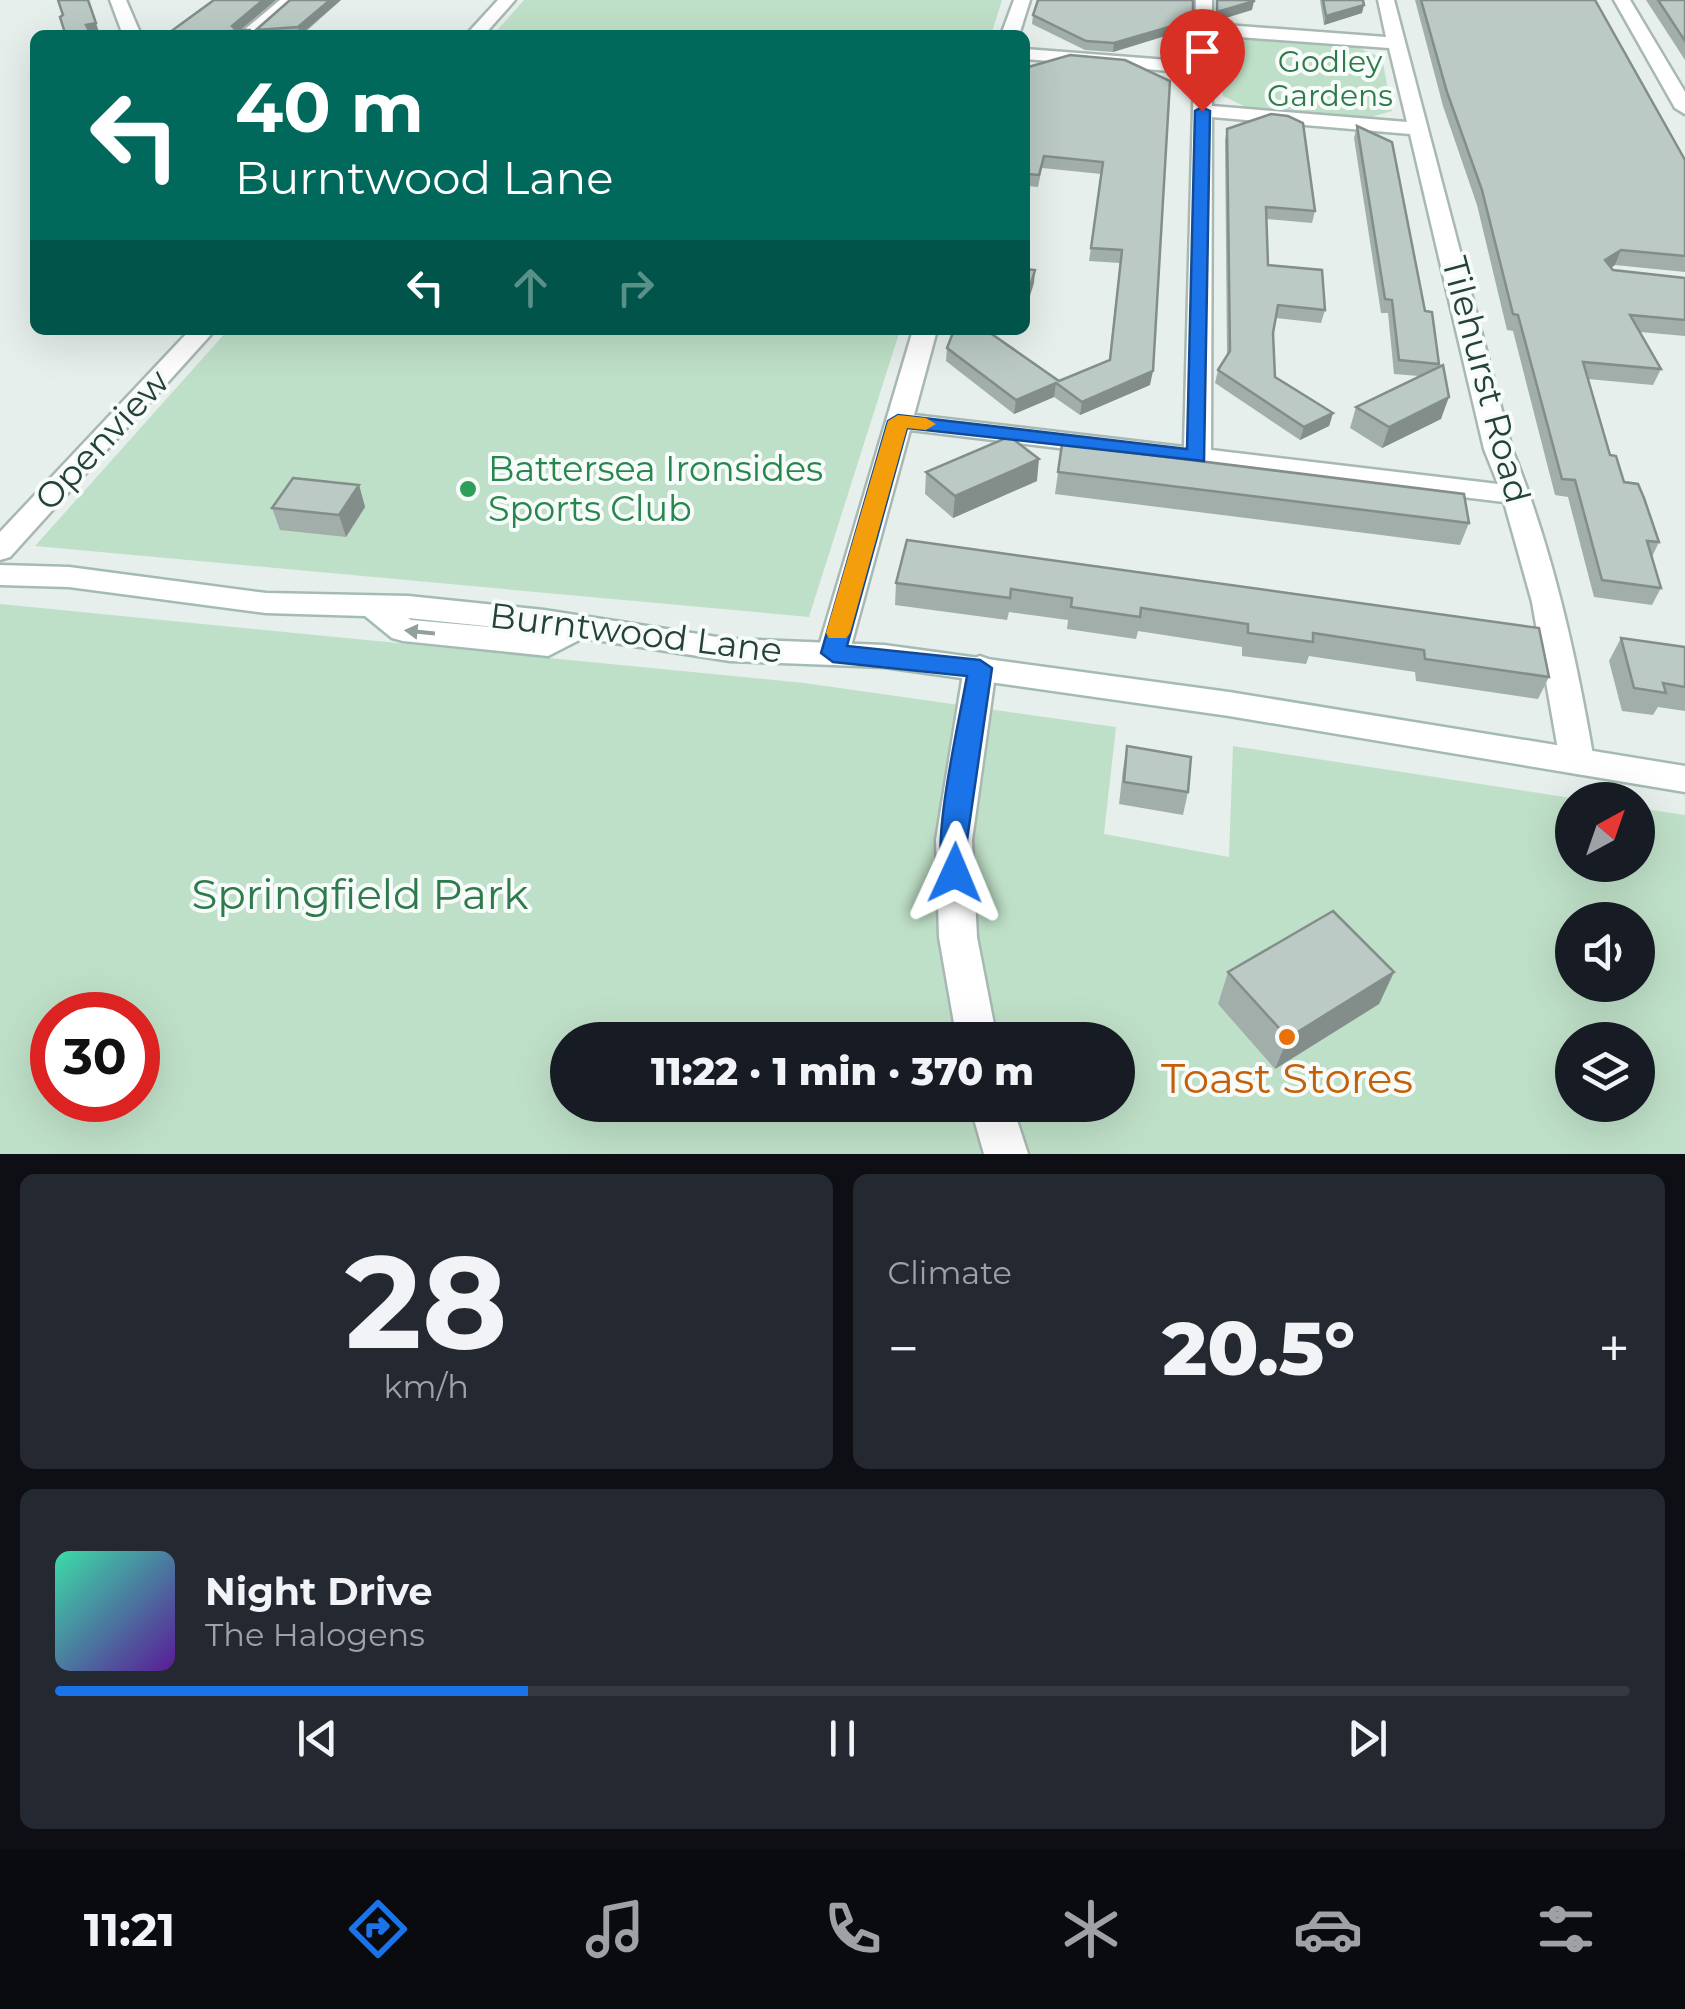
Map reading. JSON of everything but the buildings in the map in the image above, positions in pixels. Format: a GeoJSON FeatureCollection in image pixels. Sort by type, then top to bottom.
{"type":"FeatureCollection","features":[{"type":"Feature","properties":{"kind":"street"},"geometry":{"type":"LineString","coordinates":[[118,0],[130,30]]}},
{"type":"Feature","properties":{"kind":"street"},"geometry":{"type":"LineString","coordinates":[[254,30],[290,0]]}},
{"type":"Feature","properties":{"kind":"street"},"geometry":{"type":"LineString","coordinates":[[479,30],[507,0]]}},
{"type":"Feature","properties":{"kind":"street"},"geometry":{"type":"LineString","coordinates":[[1012,30],[1022,0]]}},
{"type":"Feature","properties":{"kind":"street"},"geometry":{"type":"LineString","coordinates":[[1197,456],[1204,0]]}},
{"type":"Feature","properties":{"kind":"street","name":"Tilehurst Road"},"geometry":{"type":"LineString","coordinates":[[1386,0],[1498,449],[1518,495],[1550,622],[1577,761]]}},
{"type":"Feature","properties":{"kind":"street"},"geometry":{"type":"LineString","coordinates":[[1622,0],[1683,102]]}},
{"type":"Feature","properties":{"kind":"street"},"geometry":{"type":"LineString","coordinates":[[1203,29],[1396,43]]}},
{"type":"Feature","properties":{"kind":"street"},"geometry":{"type":"LineString","coordinates":[[1030,54],[1204,68]]}},
{"type":"Feature","properties":{"kind":"street"},"geometry":{"type":"LineString","coordinates":[[1202,111],[1421,129]]}},
{"type":"Feature","properties":{"kind":"street","name":"Openview"},"geometry":{"type":"LineString","coordinates":[[0,550],[198,335]]}},
{"type":"Feature","properties":{"kind":"street"},"geometry":{"type":"LineString","coordinates":[[833,653],[924,335]]}},
{"type":"Feature","properties":{"kind":"street"},"geometry":{"type":"LineString","coordinates":[[898,421],[1518,495]]}},
{"type":"Feature","properties":{"kind":"street"},"geometry":{"type":"LineString","coordinates":[[124,586],[144,572],[267,582],[295,604]]}},
{"type":"Feature","properties":{"kind":"street"},"geometry":{"type":"LineString","coordinates":[[0,575],[70,577],[295,604]]}},
{"type":"Feature","properties":{"kind":"street","name":"Burntwood Lane"},"geometry":{"type":"LineString","coordinates":[[295,604],[371,605],[404,630],[548,645],[577,627],[730,650],[833,653],[980,668],[1685,779]]}},
{"type":"Feature","properties":{"kind":"street"},"geometry":{"type":"LineString","coordinates":[[974,1022],[958,938],[954,840],[980,668]]}},
{"type":"Feature","properties":{"kind":"street"},"geometry":{"type":"LineString","coordinates":[[996,1122],[1006,1154]]}},
{"type":"Feature","properties":{"kind":"green space"},"geometry":{"type":"Polygon","coordinates":[[[524,0],[1002,0],[993,30],[497,30],[524,0]]]}},
{"type":"Feature","properties":{"kind":"green space","name":"Godley Gardens"},"geometry":{"type":"Polygon","coordinates":[[[1243,37],[1350,44],[1382,58],[1392,111],[1368,118],[1250,109],[1223,96],[1216,46],[1243,37]]]}},
{"type":"Feature","properties":{"kind":"green space","name":"Battersea Ironsides Sports Club"},"geometry":{"type":"Polygon","coordinates":[[[224,335],[898,335],[809,617],[35,546],[224,335]]]}},
{"type":"Feature","properties":{"kind":"green space","name":"Springfield Park"},"geometry":{"type":"Polygon","coordinates":[[[0,604],[804,683],[1116,727],[1104,834],[1229,857],[1233,746],[1555,796],[1555,882],[1655,882],[1655,811],[1685,815],[1685,1154],[0,1154],[0,604]]]}},
{"type":"Feature","properties":{"kind":"slow traffic"},"geometry":{"type":"LineString","coordinates":[[838,633],[898,421],[926,424]]}},
{"type":"Feature","properties":{"kind":"place","name":"Battersea Ironsides Sports Club"},"geometry":{"type":"Point","coordinates":[468,489]}},
{"type":"Feature","properties":{"kind":"place","name":"Toast Stores"},"geometry":{"type":"Point","coordinates":[1287,1037]}},
{"type":"Feature","properties":{"kind":"route"},"geometry":{"type":"LineString","coordinates":[[955,873],[954,840],[980,668],[833,653],[898,421],[1197,456],[1202,111]]}}]}
